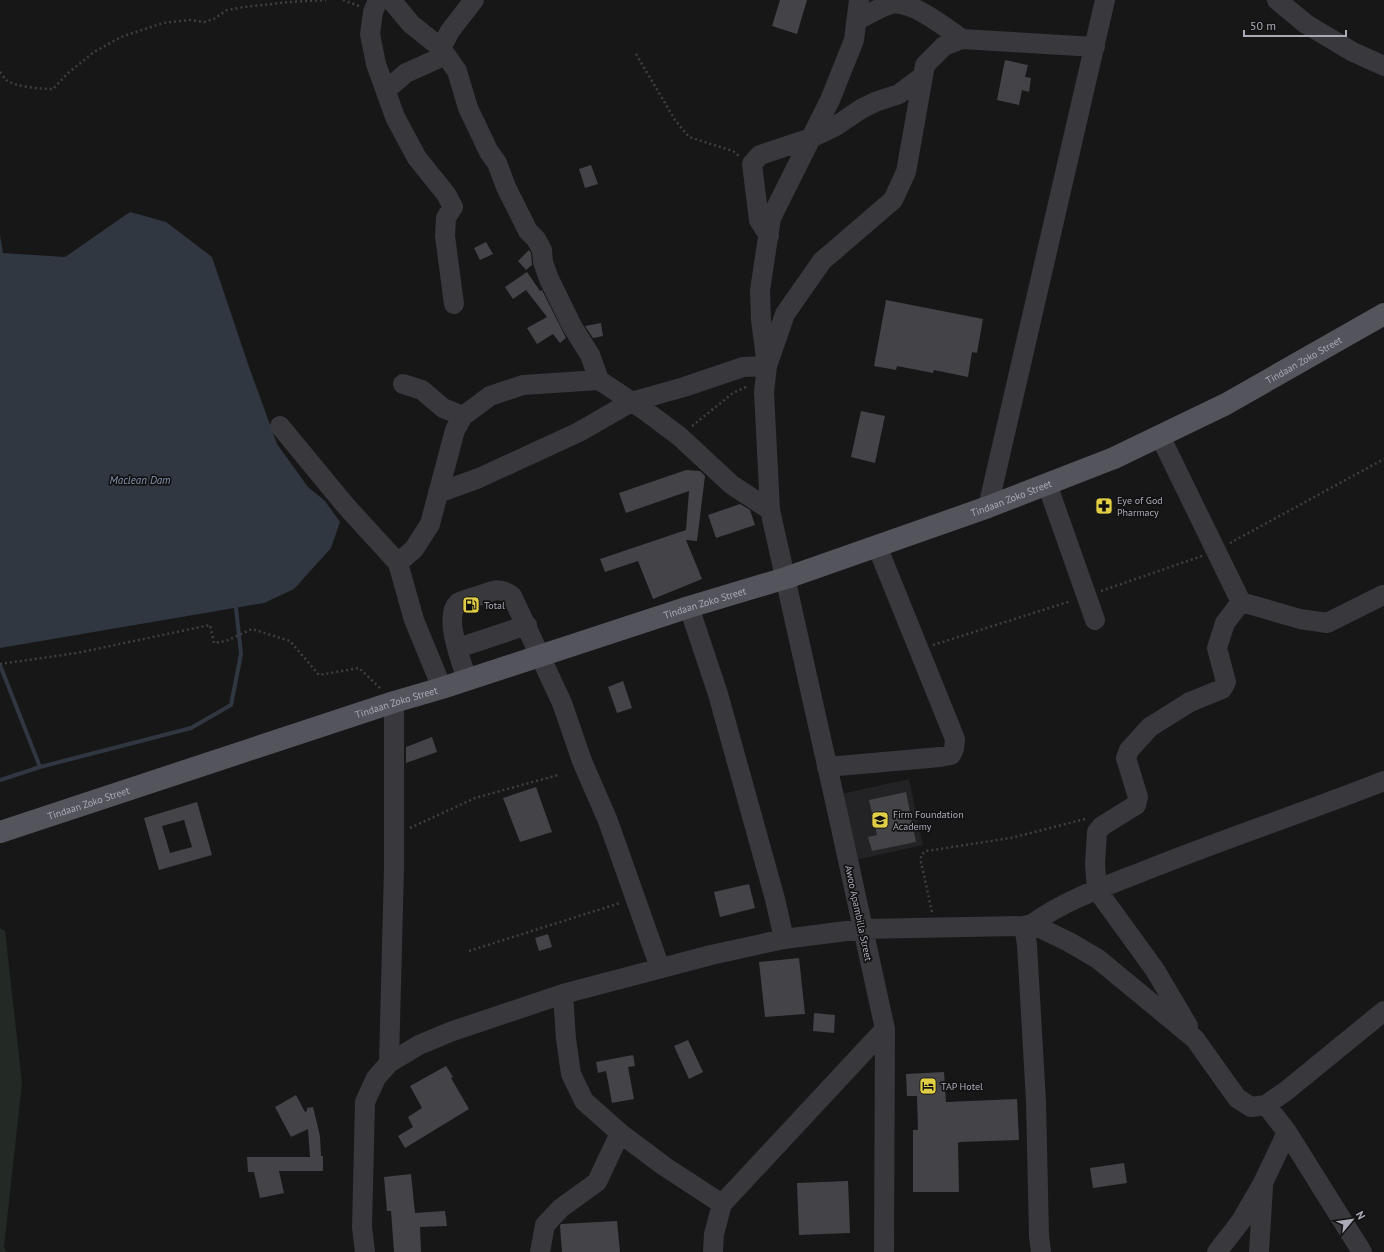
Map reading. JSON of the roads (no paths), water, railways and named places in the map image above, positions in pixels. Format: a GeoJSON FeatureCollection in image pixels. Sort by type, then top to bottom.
{"type":"FeatureCollection","features":[{"type":"Feature","properties":{"kind":"main road","name":"Tindaan Zoko Street"},"geometry":{"type":"LineString","coordinates":[[0,832],[394,702],[467,680],[689,607],[786,578],[988,507],[1114,458],[1226,404],[1384,314]]}},
{"type":"Feature","properties":{"kind":"street"},"geometry":{"type":"LineString","coordinates":[[378,0],[373,12],[370,34],[376,64],[395,117],[417,158],[446,194],[452,207],[446,218],[445,236],[454,304]]}},
{"type":"Feature","properties":{"kind":"street"},"geometry":{"type":"LineString","coordinates":[[391,0],[411,24],[444,51],[457,70],[468,108],[489,152],[497,163],[506,187],[528,231],[542,250],[542,262],[549,279],[572,326],[590,355],[599,380],[647,412],[679,436],[732,485],[770,510]]}},
{"type":"Feature","properties":{"kind":"street"},"geometry":{"type":"LineString","coordinates":[[386,90],[406,73],[444,51],[450,31],[474,0]]}},
{"type":"Feature","properties":{"kind":"street"},"geometry":{"type":"LineString","coordinates":[[767,371],[761,320],[760,290],[771,218],[830,100],[854,40],[859,0]]}},
{"type":"Feature","properties":{"kind":"street"},"geometry":{"type":"LineString","coordinates":[[988,507],[1105,0]]}},
{"type":"Feature","properties":{"kind":"street"},"geometry":{"type":"LineString","coordinates":[[1277,0],[1306,24],[1353,52],[1384,66]]}},
{"type":"Feature","properties":{"kind":"street"},"geometry":{"type":"LineString","coordinates":[[857,20],[892,3],[904,3],[916,7],[962,39]]}},
{"type":"Feature","properties":{"kind":"street"},"geometry":{"type":"LineString","coordinates":[[767,371],[785,314],[822,261],[893,200],[906,172],[925,65],[944,46],[962,39],[1095,47]]}},
{"type":"Feature","properties":{"kind":"street"},"geometry":{"type":"LineString","coordinates":[[768,236],[759,220],[752,164],[760,155],[811,138],[836,126],[861,109],[875,102],[899,94],[923,76]]}},
{"type":"Feature","properties":{"kind":"street"},"geometry":{"type":"LineString","coordinates":[[438,493],[479,478],[579,432],[631,402],[684,387],[743,367],[767,371]]}},
{"type":"Feature","properties":{"kind":"street","name":"Awoo Apambilla Street"},"geometry":{"type":"LineString","coordinates":[[767,371],[764,392],[770,510],[884,1029],[884,1252]]}},
{"type":"Feature","properties":{"kind":"street"},"geometry":{"type":"LineString","coordinates":[[398,563],[414,549],[430,524],[455,430],[463,416],[490,396],[523,385],[599,380]]}},
{"type":"Feature","properties":{"kind":"street"},"geometry":{"type":"LineString","coordinates":[[403,384],[422,390],[443,408],[463,416]]}},
{"type":"Feature","properties":{"kind":"street"},"geometry":{"type":"LineString","coordinates":[[280,426],[346,506],[398,563],[414,620],[442,688]]}},
{"type":"Feature","properties":{"kind":"street"},"geometry":{"type":"LineString","coordinates":[[1160,436],[1241,602],[1300,619],[1327,623],[1383,595]]}},
{"type":"Feature","properties":{"kind":"street"},"geometry":{"type":"LineString","coordinates":[[1046,484],[1095,620]]}},
{"type":"Feature","properties":{"kind":"street"},"geometry":{"type":"LineString","coordinates":[[827,767],[951,755],[954,749],[955,739],[877,546]]}},
{"type":"Feature","properties":{"kind":"street"},"geometry":{"type":"LineString","coordinates":[[467,680],[452,622],[453,611],[458,603],[496,589],[505,591],[512,596],[562,703],[582,760],[608,821],[660,968]]}},
{"type":"Feature","properties":{"kind":"street"},"geometry":{"type":"LineString","coordinates":[[1241,602],[1225,623],[1217,648],[1226,682],[1222,689],[1190,702],[1150,727],[1129,750],[1126,758],[1138,797],[1136,805],[1102,826],[1097,832],[1095,864],[1097,890],[1155,970],[1195,1038],[1237,1098],[1251,1107],[1266,1105],[1286,1091],[1384,1011]]}},
{"type":"Feature","properties":{"kind":"street"},"geometry":{"type":"LineString","coordinates":[[689,607],[718,694],[775,899],[784,939]]}},
{"type":"Feature","properties":{"kind":"street"},"geometry":{"type":"LineString","coordinates":[[458,648],[527,626]]}},
{"type":"Feature","properties":{"kind":"street"},"geometry":{"type":"LineString","coordinates":[[389,1063],[394,836],[394,702]]}},
{"type":"Feature","properties":{"kind":"street"},"geometry":{"type":"LineString","coordinates":[[1028,925],[1046,914],[1097,890],[1178,857],[1336,800],[1384,781]]}},
{"type":"Feature","properties":{"kind":"street"},"geometry":{"type":"LineString","coordinates":[[1028,925],[1027,945],[1036,1101],[1041,1252]]}},
{"type":"Feature","properties":{"kind":"street"},"geometry":{"type":"LineString","coordinates":[[365,1252],[362,1227],[365,1102],[376,1078],[389,1063],[419,1044],[563,994],[660,968],[784,939],[862,929],[1028,925],[1069,942],[1098,959],[1195,1038]]}},
{"type":"Feature","properties":{"kind":"street"},"geometry":{"type":"LineString","coordinates":[[563,994],[566,1039],[571,1074],[584,1101],[620,1133],[664,1166],[722,1204]]}},
{"type":"Feature","properties":{"kind":"street"},"geometry":{"type":"LineString","coordinates":[[713,1252],[714,1234],[722,1204],[884,1029]]}},
{"type":"Feature","properties":{"kind":"street"},"geometry":{"type":"LineString","coordinates":[[1266,1105],[1287,1132],[1362,1252]]}},
{"type":"Feature","properties":{"kind":"street"},"geometry":{"type":"LineString","coordinates":[[1217,1252],[1241,1221],[1263,1183],[1287,1132]]}},
{"type":"Feature","properties":{"kind":"street"},"geometry":{"type":"LineString","coordinates":[[540,1252],[545,1225],[561,1208],[597,1182],[620,1133]]}},
{"type":"Feature","properties":{"kind":"street"},"geometry":{"type":"LineString","coordinates":[[1259,1252],[1263,1183]]}},
{"type":"Feature","properties":{"kind":"water","name":"Maclean Dam"},"geometry":{"type":"Polygon","coordinates":[[[130,212],[166,222],[212,257],[277,444],[308,487],[325,501],[340,522],[331,548],[294,589],[264,603],[0,648],[0,235],[3,253],[65,257],[130,212]]]}},
{"type":"Feature","properties":{"kind":"waterway"},"geometry":{"type":"LineString","coordinates":[[0,780],[40,767],[191,728],[231,705],[241,654],[236,608]]}},
{"type":"Feature","properties":{"kind":"waterway"},"geometry":{"type":"LineString","coordinates":[[0,665],[40,767]]}},
{"type":"Feature","properties":{"kind":"place","name":"Eye of God Pharmacy"},"geometry":{"type":"Point","coordinates":[1104,506]}},
{"type":"Feature","properties":{"kind":"place","name":"Total"},"geometry":{"type":"Point","coordinates":[471,605]}},
{"type":"Feature","properties":{"kind":"place","name":"Firm Foundation Academy"},"geometry":{"type":"Point","coordinates":[880,820]}},
{"type":"Feature","properties":{"kind":"place","name":"TAP Hotel"},"geometry":{"type":"Point","coordinates":[928,1086]}}]}
